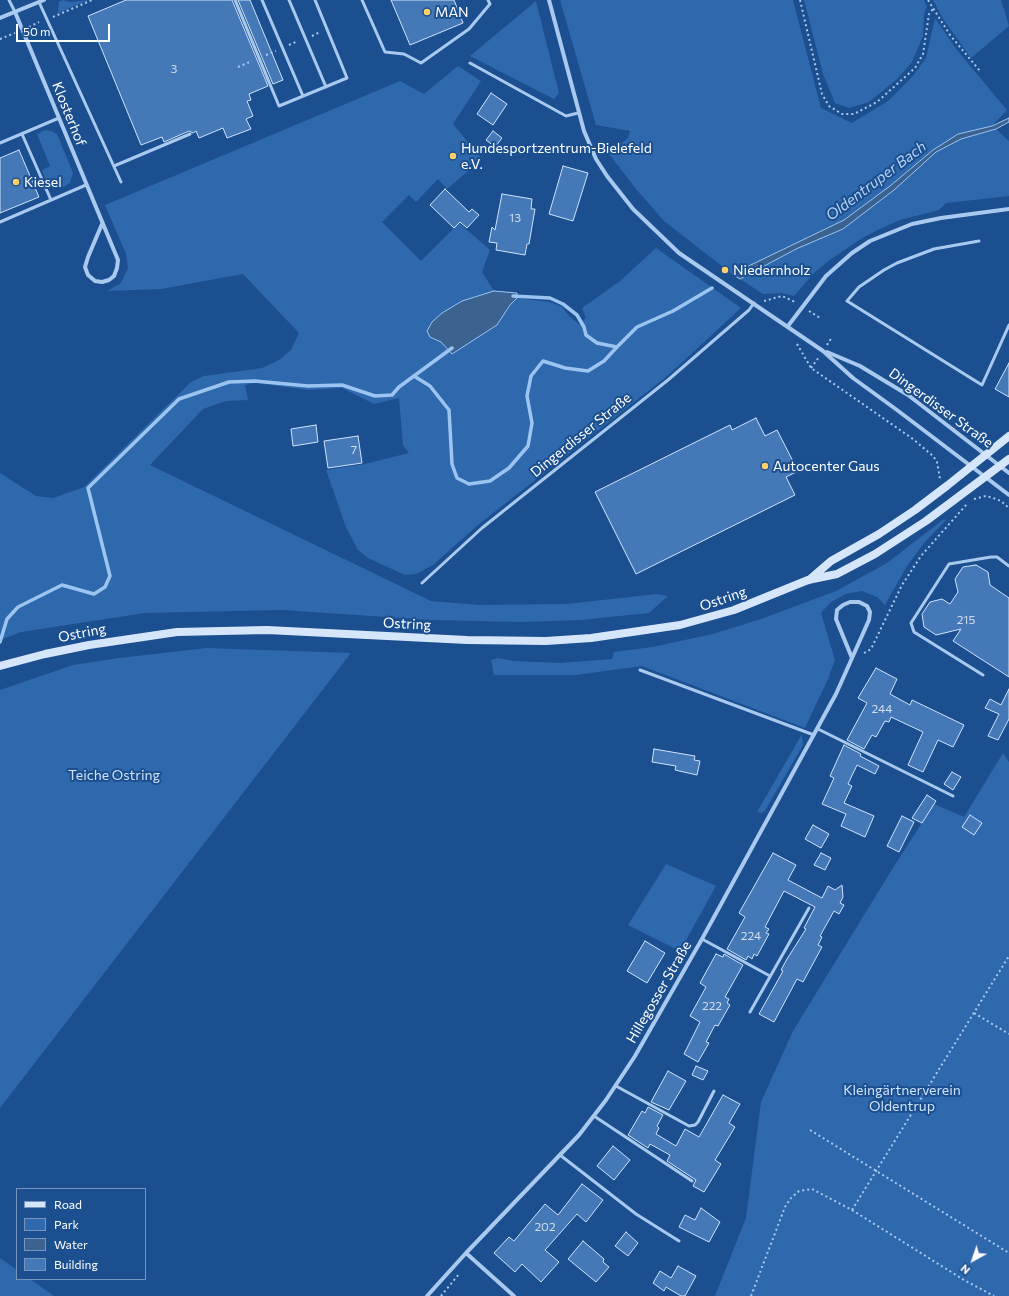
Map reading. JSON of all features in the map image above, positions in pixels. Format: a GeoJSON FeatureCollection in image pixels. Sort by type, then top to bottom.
{"type":"FeatureCollection","features":[{"type":"Feature","properties":{"kind":"main road","name":"Ostring"},"geometry":{"type":"LineString","coordinates":[[808,580],[831,561],[879,534],[915,510],[1009,436]]}},
{"type":"Feature","properties":{"kind":"main road","name":"Ostring"},"geometry":{"type":"LineString","coordinates":[[0,666],[45,654],[103,642],[177,632],[267,630],[501,641],[591,638],[643,632],[708,619],[808,580],[836,574],[875,554],[926,521],[1009,459]]}},
{"type":"Feature","properties":{"kind":"street"},"geometry":{"type":"LineString","coordinates":[[0,18],[44,0]]}},
{"type":"Feature","properties":{"kind":"street","name":"Dingerdisser Straße"},"geometry":{"type":"LineString","coordinates":[[549,0],[578,113],[596,159],[607,176],[633,209],[679,253],[823,350],[853,378],[1009,495]]}},
{"type":"Feature","properties":{"kind":"street","name":"Klosterhof"},"geometry":{"type":"LineString","coordinates":[[15,12],[118,260],[114,276],[109,280],[102,282],[95,281],[88,275],[85,267],[102,224]]}},
{"type":"Feature","properties":{"kind":"street"},"geometry":{"type":"LineString","coordinates":[[788,326],[819,284],[836,266],[852,253],[876,238],[912,224],[941,218],[1009,209]]}},
{"type":"Feature","properties":{"kind":"street","name":"Dingerdisser Straße"},"geometry":{"type":"LineString","coordinates":[[823,350],[860,366],[884,379],[987,454],[1009,473]]}},
{"type":"Feature","properties":{"kind":"street","name":"Hillegosser Straße"},"geometry":{"type":"LineString","coordinates":[[427,1296],[466,1252],[560,1155],[594,1116],[616,1086],[646,1038],[818,729],[852,658],[869,620],[870,612],[867,606],[859,602],[850,602],[837,610],[836,619],[848,645],[852,658]]}},
{"type":"Feature","properties":{"kind":"street"},"geometry":{"type":"LineString","coordinates":[[466,1252],[514,1296]]}},
{"type":"Feature","properties":{"kind":"lane"},"geometry":{"type":"LineString","coordinates":[[10,0],[15,12]]}},
{"type":"Feature","properties":{"kind":"lane"},"geometry":{"type":"LineString","coordinates":[[235,0],[279,106],[347,78],[315,0]]}},
{"type":"Feature","properties":{"kind":"lane"},"geometry":{"type":"LineString","coordinates":[[262,0],[303,96]]}},
{"type":"Feature","properties":{"kind":"lane"},"geometry":{"type":"LineString","coordinates":[[289,0],[326,86]]}},
{"type":"Feature","properties":{"kind":"lane"},"geometry":{"type":"LineString","coordinates":[[362,0],[385,52],[404,54],[421,63],[469,29],[490,4],[488,0]]}},
{"type":"Feature","properties":{"kind":"lane"},"geometry":{"type":"LineString","coordinates":[[39,2],[121,182]]}},
{"type":"Feature","properties":{"kind":"lane"},"geometry":{"type":"LineString","coordinates":[[470,63],[566,116],[578,113]]}},
{"type":"Feature","properties":{"kind":"lane"},"geometry":{"type":"LineString","coordinates":[[0,143],[59,118]]}},
{"type":"Feature","properties":{"kind":"lane"},"geometry":{"type":"LineString","coordinates":[[22,134],[51,200]]}},
{"type":"Feature","properties":{"kind":"lane"},"geometry":{"type":"LineString","coordinates":[[114,166],[190,134]]}},
{"type":"Feature","properties":{"kind":"lane"},"geometry":{"type":"LineString","coordinates":[[0,222],[86,185]]}},
{"type":"Feature","properties":{"kind":"lane"},"geometry":{"type":"LineString","coordinates":[[979,241],[934,249],[897,263],[859,287],[847,301],[982,385],[1009,325]]}},
{"type":"Feature","properties":{"kind":"lane","name":"Dingerdisser Straße"},"geometry":{"type":"LineString","coordinates":[[422,583],[482,528],[668,380],[749,310],[754,303]]}},
{"type":"Feature","properties":{"kind":"lane"},"geometry":{"type":"LineString","coordinates":[[983,675],[914,632],[911,622],[949,564],[996,557],[1009,566]]}},
{"type":"Feature","properties":{"kind":"lane"},"geometry":{"type":"LineString","coordinates":[[640,670],[814,736]]}},
{"type":"Feature","properties":{"kind":"lane"},"geometry":{"type":"LineString","coordinates":[[818,729],[953,796]]}},
{"type":"Feature","properties":{"kind":"lane"},"geometry":{"type":"LineString","coordinates":[[750,1012],[809,908]]}},
{"type":"Feature","properties":{"kind":"lane"},"geometry":{"type":"LineString","coordinates":[[702,939],[770,976]]}},
{"type":"Feature","properties":{"kind":"lane"},"geometry":{"type":"LineString","coordinates":[[616,1086],[689,1126],[695,1125],[698,1122],[714,1091]]}},
{"type":"Feature","properties":{"kind":"lane"},"geometry":{"type":"LineString","coordinates":[[594,1116],[692,1181]]}},
{"type":"Feature","properties":{"kind":"lane"},"geometry":{"type":"LineString","coordinates":[[560,1155],[636,1214],[679,1241]]}},
{"type":"Feature","properties":{"kind":"path"},"geometry":{"type":"LineString","coordinates":[[800,0],[822,94],[829,106],[842,114],[854,114],[877,102],[915,68],[923,54],[929,14],[933,9]]}},
{"type":"Feature","properties":{"kind":"path"},"geometry":{"type":"LineString","coordinates":[[928,0],[955,41],[980,71]]}},
{"type":"Feature","properties":{"kind":"path"},"geometry":{"type":"LineString","coordinates":[[754,303],[782,296],[789,298],[820,318]]}},
{"type":"Feature","properties":{"kind":"path"},"geometry":{"type":"LineString","coordinates":[[788,326],[811,368],[924,449],[937,462],[939,478]]}},
{"type":"Feature","properties":{"kind":"path"},"geometry":{"type":"LineString","coordinates":[[852,658],[871,649],[902,585],[921,556],[970,502],[986,496],[1001,501],[1009,508]]}},
{"type":"Feature","properties":{"kind":"path"},"geometry":{"type":"LineString","coordinates":[[852,1210],[1009,956]]}},
{"type":"Feature","properties":{"kind":"path"},"geometry":{"type":"LineString","coordinates":[[974,1012],[1009,1034]]}},
{"type":"Feature","properties":{"kind":"path"},"geometry":{"type":"LineString","coordinates":[[810,1130],[1009,1253]]}},
{"type":"Feature","properties":{"kind":"path"},"geometry":{"type":"LineString","coordinates":[[751,1296],[785,1207],[791,1198],[799,1191],[812,1189],[852,1210],[964,1280],[994,1296]]}},
{"type":"Feature","properties":{"kind":"green space"},"geometry":{"type":"Polygon","coordinates":[[[63,0],[71,2],[88,0],[58,13],[59,2],[63,0]]]}},
{"type":"Feature","properties":{"kind":"green space"},"geometry":{"type":"Polygon","coordinates":[[[560,0],[793,0],[821,108],[852,123],[888,101],[912,77],[926,58],[935,18],[957,50],[1007,110],[992,126],[958,134],[933,150],[890,186],[844,220],[732,274],[664,221],[636,189],[609,154],[628,138],[630,131],[596,125],[560,0]]]}},
{"type":"Feature","properties":{"kind":"green space"},"geometry":{"type":"Polygon","coordinates":[[[804,0],[924,0],[927,6],[924,14],[923,36],[912,62],[896,80],[869,102],[849,108],[835,103],[823,74],[804,0]]]}},
{"type":"Feature","properties":{"kind":"green space"},"geometry":{"type":"Polygon","coordinates":[[[933,0],[1001,0],[1009,26],[971,58],[943,19],[933,0]]]}},
{"type":"Feature","properties":{"kind":"green space"},"geometry":{"type":"Polygon","coordinates":[[[536,1],[559,93],[554,99],[470,56],[536,1]]]}},
{"type":"Feature","properties":{"kind":"green space"},"geometry":{"type":"Polygon","coordinates":[[[458,66],[481,81],[453,124],[482,159],[447,189],[438,179],[416,202],[409,195],[382,222],[421,261],[459,223],[490,250],[482,272],[494,291],[462,301],[430,337],[441,342],[452,353],[497,325],[510,305],[517,298],[550,302],[562,307],[569,316],[579,324],[586,318],[582,308],[620,281],[656,248],[741,308],[666,377],[478,525],[433,565],[416,574],[405,575],[368,558],[358,550],[346,527],[326,470],[365,464],[409,453],[403,445],[399,398],[374,404],[342,388],[309,390],[255,383],[245,385],[248,400],[226,401],[203,409],[150,465],[431,601],[479,605],[567,604],[657,594],[668,596],[649,613],[581,620],[522,622],[431,620],[282,610],[145,613],[21,632],[0,640],[0,473],[36,496],[53,498],[84,487],[191,382],[204,376],[262,368],[279,360],[291,350],[299,333],[243,274],[161,289],[107,291],[121,283],[128,268],[126,254],[105,205],[400,81],[424,94],[458,66]]]}},
{"type":"Feature","properties":{"kind":"green space"},"geometry":{"type":"Polygon","coordinates":[[[996,129],[1009,141],[1009,196],[946,203],[939,210],[900,220],[882,228],[864,237],[831,259],[815,272],[794,296],[782,293],[763,294],[740,279],[796,249],[843,229],[894,190],[936,152],[961,139],[996,129]]]}},
{"type":"Feature","properties":{"kind":"green space"},"geometry":{"type":"Polygon","coordinates":[[[45,130],[57,134],[73,173],[70,183],[60,189],[55,179],[47,183],[42,170],[50,166],[37,134],[45,130]]]}},
{"type":"Feature","properties":{"kind":"green space"},"geometry":{"type":"Polygon","coordinates":[[[944,519],[946,520],[924,543],[907,566],[885,605],[877,597],[862,591],[846,594],[831,602],[821,613],[835,660],[828,679],[805,728],[642,666],[576,675],[494,675],[491,660],[498,658],[514,661],[560,663],[612,659],[614,652],[652,647],[713,634],[761,619],[836,591],[887,563],[944,519]]]}},
{"type":"Feature","properties":{"kind":"green space","name":"Teiche Ostring"},"geometry":{"type":"Polygon","coordinates":[[[206,648],[351,653],[0,1108],[0,690],[73,665],[206,648]]]}},
{"type":"Feature","properties":{"kind":"green space"},"geometry":{"type":"Polygon","coordinates":[[[802,734],[803,745],[766,809],[762,813],[757,812],[802,734]]]}},
{"type":"Feature","properties":{"kind":"green space","name":"Kleingärtnerverein Oldentrup"},"geometry":{"type":"Polygon","coordinates":[[[1003,753],[1009,762],[1009,1296],[715,1296],[746,1218],[761,1102],[793,1031],[934,804],[964,817],[1003,753]]]}},
{"type":"Feature","properties":{"kind":"green space"},"geometry":{"type":"Polygon","coordinates":[[[666,864],[716,886],[680,951],[628,925],[666,864]]]}},
{"type":"Feature","properties":{"kind":"green space"},"geometry":{"type":"Polygon","coordinates":[[[0,1258],[16,1269],[16,1280],[31,1280],[54,1296],[0,1296],[0,1258]]]}},
{"type":"Feature","properties":{"kind":"water"},"geometry":{"type":"Polygon","coordinates":[[[1009,118],[1009,122],[996,129],[961,139],[936,152],[894,190],[843,229],[796,249],[740,279],[732,274],[844,220],[890,186],[933,150],[958,134],[992,126],[1009,118]]]}},
{"type":"Feature","properties":{"kind":"water"},"geometry":{"type":"Polygon","coordinates":[[[494,291],[517,293],[517,298],[510,305],[497,325],[452,354],[441,342],[430,337],[427,331],[432,322],[442,313],[462,301],[494,291]]]}},
{"type":"Feature","properties":{"kind":"building"},"geometry":{"type":"Polygon","coordinates":[[[126,0],[232,0],[268,86],[249,94],[251,100],[247,101],[253,116],[246,119],[251,129],[227,138],[223,128],[199,138],[196,131],[193,133],[189,131],[164,142],[162,137],[141,145],[88,16],[126,0]]]}},
{"type":"Feature","properties":{"kind":"building"},"geometry":{"type":"Polygon","coordinates":[[[238,0],[250,0],[283,80],[273,84],[238,0]]]}},
{"type":"Feature","properties":{"kind":"building","name":"MAN"},"geometry":{"type":"Polygon","coordinates":[[[391,0],[454,0],[463,23],[410,45],[391,0]]]}},
{"type":"Feature","properties":{"kind":"building"},"geometry":{"type":"Polygon","coordinates":[[[491,93],[507,104],[493,125],[477,114],[491,93]]]}},
{"type":"Feature","properties":{"kind":"building"},"geometry":{"type":"Polygon","coordinates":[[[493,131],[502,138],[495,147],[486,140],[493,131]]]}},
{"type":"Feature","properties":{"kind":"building","name":"Kiesel"},"geometry":{"type":"Polygon","coordinates":[[[19,150],[39,197],[0,213],[0,158],[19,150]]]}},
{"type":"Feature","properties":{"kind":"building"},"geometry":{"type":"Polygon","coordinates":[[[563,166],[588,173],[573,221],[549,214],[563,166]]]}},
{"type":"Feature","properties":{"kind":"building"},"geometry":{"type":"Polygon","coordinates":[[[445,189],[469,212],[472,209],[479,215],[467,228],[460,222],[454,228],[430,205],[445,189]]]}},
{"type":"Feature","properties":{"kind":"building"},"geometry":{"type":"Polygon","coordinates":[[[502,194],[532,199],[531,209],[535,209],[529,244],[527,244],[525,255],[496,250],[497,243],[489,242],[492,227],[495,230],[502,194]]]}},
{"type":"Feature","properties":{"kind":"building"},"geometry":{"type":"Polygon","coordinates":[[[1009,363],[1009,397],[995,389],[1009,363]]]}},
{"type":"Feature","properties":{"kind":"building"},"geometry":{"type":"Polygon","coordinates":[[[756,418],[765,436],[777,430],[798,471],[786,477],[795,495],[636,574],[595,492],[730,425],[732,430],[756,418]]]}},
{"type":"Feature","properties":{"kind":"building"},"geometry":{"type":"Polygon","coordinates":[[[316,425],[318,442],[293,446],[291,429],[316,425]]]}},
{"type":"Feature","properties":{"kind":"building"},"geometry":{"type":"Polygon","coordinates":[[[358,436],[362,463],[328,468],[324,441],[358,436]]]}},
{"type":"Feature","properties":{"kind":"building"},"geometry":{"type":"Polygon","coordinates":[[[976,565],[988,572],[990,585],[1009,598],[1009,677],[953,641],[961,629],[936,635],[924,627],[922,614],[930,602],[942,599],[950,604],[958,592],[955,579],[963,567],[976,565]]]}},
{"type":"Feature","properties":{"kind":"building"},"geometry":{"type":"Polygon","coordinates":[[[876,668],[897,679],[890,694],[910,705],[912,700],[964,725],[953,747],[938,740],[923,772],[908,765],[923,732],[891,717],[889,722],[885,721],[876,737],[872,735],[864,749],[847,740],[867,703],[858,698],[876,668]]]}},
{"type":"Feature","properties":{"kind":"building"},"geometry":{"type":"Polygon","coordinates":[[[1009,689],[1009,719],[998,740],[988,736],[999,714],[985,708],[990,699],[1001,705],[1009,689]]]}},
{"type":"Feature","properties":{"kind":"building"},"geometry":{"type":"Polygon","coordinates":[[[844,745],[861,754],[860,756],[879,766],[875,774],[857,765],[848,784],[852,786],[844,803],[874,816],[865,837],[841,826],[846,814],[822,804],[834,778],[830,776],[844,745]]]}},
{"type":"Feature","properties":{"kind":"building"},"geometry":{"type":"Polygon","coordinates":[[[654,749],[695,756],[694,760],[700,761],[697,775],[675,770],[676,766],[652,762],[654,749]]]}},
{"type":"Feature","properties":{"kind":"building"},"geometry":{"type":"Polygon","coordinates":[[[952,772],[961,777],[953,790],[944,784],[952,772]]]}},
{"type":"Feature","properties":{"kind":"building"},"geometry":{"type":"Polygon","coordinates":[[[927,795],[936,801],[922,823],[912,818],[927,795]]]}},
{"type":"Feature","properties":{"kind":"building"},"geometry":{"type":"Polygon","coordinates":[[[970,815],[982,823],[974,835],[962,827],[970,815]]]}},
{"type":"Feature","properties":{"kind":"building"},"geometry":{"type":"Polygon","coordinates":[[[902,816],[914,822],[899,852],[887,846],[902,816]]]}},
{"type":"Feature","properties":{"kind":"building"},"geometry":{"type":"Polygon","coordinates":[[[813,825],[829,834],[821,848],[805,839],[813,825]]]}},
{"type":"Feature","properties":{"kind":"building"},"geometry":{"type":"Polygon","coordinates":[[[773,853],[796,865],[788,880],[822,898],[828,886],[835,890],[842,885],[843,897],[840,903],[844,905],[839,914],[834,911],[820,936],[822,937],[818,945],[822,947],[803,982],[797,979],[774,1022],[759,1014],[783,971],[781,970],[787,959],[806,929],[804,928],[815,907],[784,891],[765,927],[769,929],[766,933],[769,934],[757,956],[754,954],[752,959],[748,956],[746,960],[727,949],[745,917],[739,913],[773,853]]]}},
{"type":"Feature","properties":{"kind":"building"},"geometry":{"type":"Polygon","coordinates":[[[821,853],[831,858],[825,870],[814,865],[821,853]]]}},
{"type":"Feature","properties":{"kind":"building"},"geometry":{"type":"Polygon","coordinates":[[[645,941],[665,953],[647,983],[627,971],[645,941]]]}},
{"type":"Feature","properties":{"kind":"building"},"geometry":{"type":"Polygon","coordinates":[[[716,954],[723,957],[724,954],[743,965],[725,997],[729,999],[727,1003],[730,1005],[718,1026],[715,1025],[706,1042],[709,1043],[698,1062],[684,1054],[700,1022],[690,1016],[706,987],[700,983],[716,954]]]}},
{"type":"Feature","properties":{"kind":"building"},"geometry":{"type":"Polygon","coordinates":[[[696,1066],[708,1071],[703,1080],[692,1075],[696,1066]]]}},
{"type":"Feature","properties":{"kind":"building"},"geometry":{"type":"Polygon","coordinates":[[[668,1071],[686,1081],[669,1110],[651,1102],[668,1071]]]}},
{"type":"Feature","properties":{"kind":"building"},"geometry":{"type":"Polygon","coordinates":[[[723,1095],[740,1104],[729,1123],[735,1127],[715,1160],[721,1164],[704,1192],[693,1186],[696,1180],[667,1161],[670,1155],[650,1144],[648,1148],[628,1135],[642,1111],[645,1113],[648,1107],[663,1115],[657,1126],[659,1128],[656,1134],[676,1146],[685,1129],[699,1137],[723,1095]]]}},
{"type":"Feature","properties":{"kind":"building"},"geometry":{"type":"Polygon","coordinates":[[[613,1146],[630,1160],[614,1180],[597,1166],[613,1146]]]}},
{"type":"Feature","properties":{"kind":"building"},"geometry":{"type":"Polygon","coordinates":[[[582,1184],[603,1200],[586,1222],[577,1214],[545,1250],[559,1262],[541,1282],[522,1264],[515,1272],[494,1253],[509,1237],[514,1241],[545,1204],[558,1215],[582,1184]]]}},
{"type":"Feature","properties":{"kind":"building"},"geometry":{"type":"Polygon","coordinates":[[[701,1208],[720,1222],[709,1242],[679,1227],[685,1215],[695,1220],[701,1208]]]}},
{"type":"Feature","properties":{"kind":"building"},"geometry":{"type":"Polygon","coordinates":[[[626,1232],[638,1243],[628,1256],[615,1246],[626,1232]]]}},
{"type":"Feature","properties":{"kind":"building"},"geometry":{"type":"Polygon","coordinates":[[[583,1241],[604,1259],[603,1262],[609,1267],[596,1282],[568,1259],[583,1241]]]}},
{"type":"Feature","properties":{"kind":"building"},"geometry":{"type":"Polygon","coordinates":[[[678,1266],[696,1276],[685,1296],[681,1296],[666,1287],[664,1291],[653,1283],[660,1271],[671,1278],[678,1266]]]}},
{"type":"Feature","properties":{"kind":"waterway","name":"Oldentruper Bach"},"geometry":{"type":"LineString","coordinates":[[513,296],[550,298],[563,304],[577,315],[584,327],[586,335],[597,343],[617,347],[637,327],[673,311],[712,288]]}},
{"type":"Feature","properties":{"kind":"waterway","name":"Oldentruper Bach"},"geometry":{"type":"LineString","coordinates":[[414,376],[430,386],[449,410],[452,464],[457,478],[469,484],[490,481],[509,468],[528,446],[532,423],[527,396],[531,376],[543,361],[565,368],[588,371],[604,361],[617,347]]}},
{"type":"Feature","properties":{"kind":"waterway","name":"Oldentruper Bach"},"geometry":{"type":"LineString","coordinates":[[0,642],[7,619],[18,607],[62,585],[94,594],[105,587],[110,576],[88,488],[179,399],[229,382],[255,381],[308,386],[342,385],[375,396],[392,395],[399,387],[452,348]]}},
{"type":"Feature","properties":{"kind":"place","name":"MAN"},"geometry":{"type":"Point","coordinates":[427,12]}},
{"type":"Feature","properties":{"kind":"place","name":"Hundesportzentrum-Bielefeld e.V."},"geometry":{"type":"Point","coordinates":[453,156]}},
{"type":"Feature","properties":{"kind":"place","name":"Kiesel"},"geometry":{"type":"Point","coordinates":[16,182]}},
{"type":"Feature","properties":{"kind":"place","name":"Niedernholz"},"geometry":{"type":"Point","coordinates":[725,270]}},
{"type":"Feature","properties":{"kind":"place","name":"Autocenter Gaus"},"geometry":{"type":"Point","coordinates":[765,466]}}]}
